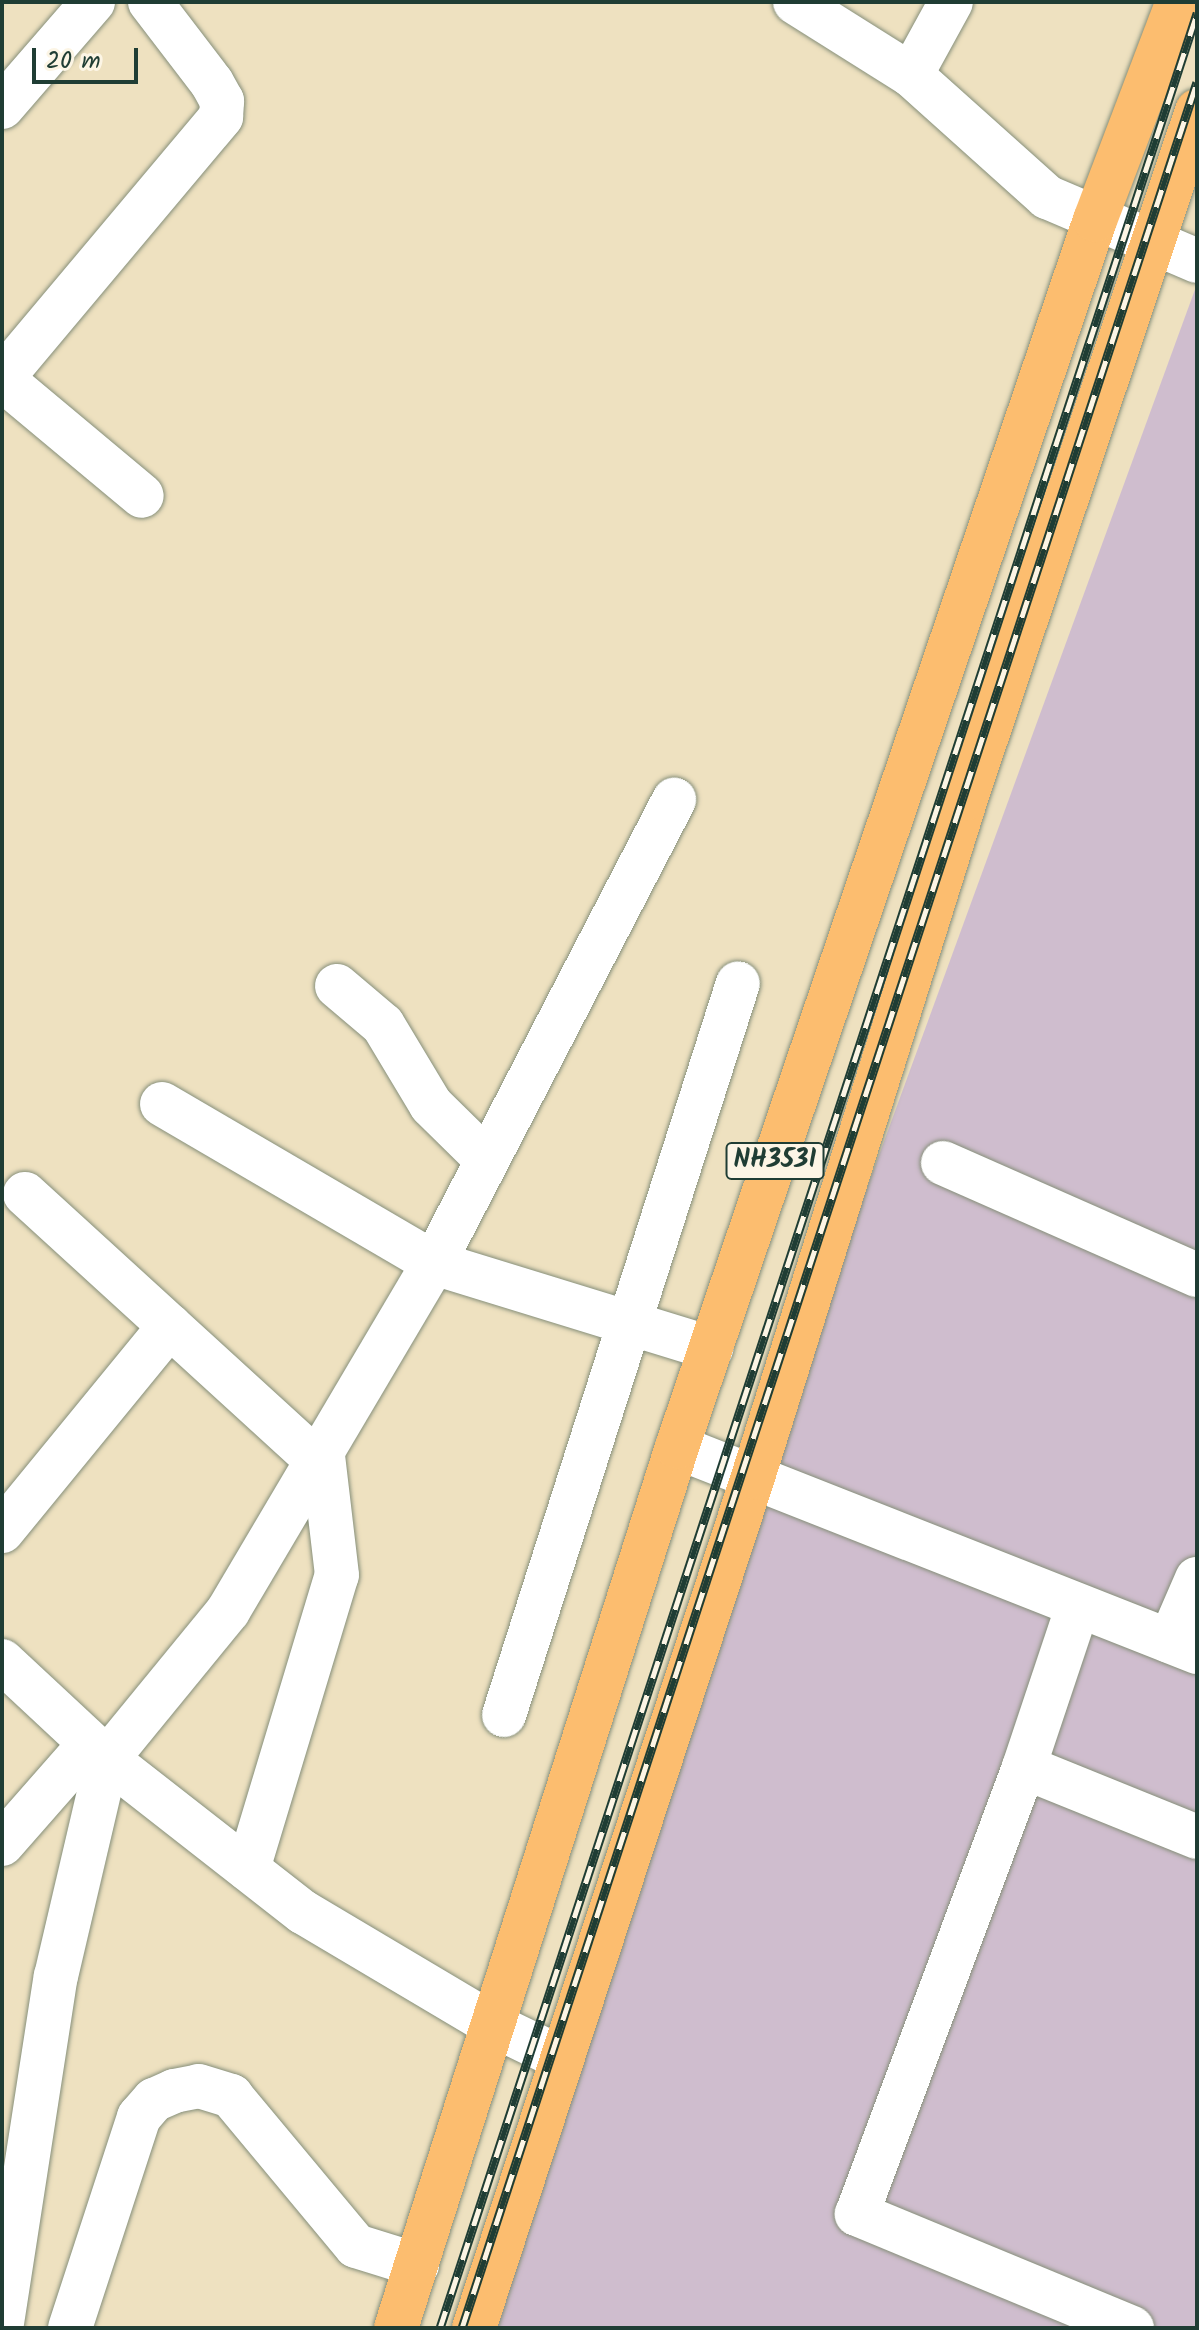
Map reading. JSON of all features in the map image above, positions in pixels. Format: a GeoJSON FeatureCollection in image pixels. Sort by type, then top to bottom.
{"type":"FeatureCollection","features":[{"type":"Feature","properties":{"kind":"highway","name":"NH353I"},"geometry":{"type":"LineString","coordinates":[[396,2328],[495,2026],[677,1447],[1095,220],[1178,2]]}},
{"type":"Feature","properties":{"kind":"highway","name":"NH353I"},"geometry":{"type":"LineString","coordinates":[[474,2328],[753,1477],[966,798],[1197,111]]}},
{"type":"Feature","properties":{"kind":"street"},"geometry":{"type":"LineString","coordinates":[[2,107],[93,2]]}},
{"type":"Feature","properties":{"kind":"street"},"geometry":{"type":"LineString","coordinates":[[142,496],[2,379],[221,117],[222,101],[212,83],[150,2]]}},
{"type":"Feature","properties":{"kind":"street"},"geometry":{"type":"LineString","coordinates":[[795,2],[911,75],[1047,197],[1197,261]]}},
{"type":"Feature","properties":{"kind":"street"},"geometry":{"type":"LineString","coordinates":[[911,75],[951,2]]}},
{"type":"Feature","properties":{"kind":"street"},"geometry":{"type":"LineString","coordinates":[[2,1844],[99,1751],[228,1611],[318,1453],[434,1263],[674,800]]}},
{"type":"Feature","properties":{"kind":"street"},"geometry":{"type":"LineString","coordinates":[[504,1715],[738,983]]}},
{"type":"Feature","properties":{"kind":"street"},"geometry":{"type":"LineString","coordinates":[[337,986],[383,1025],[431,1105],[486,1159]]}},
{"type":"Feature","properties":{"kind":"street"},"geometry":{"type":"LineString","coordinates":[[162,1104],[434,1263],[711,1348]]}},
{"type":"Feature","properties":{"kind":"street"},"geometry":{"type":"LineString","coordinates":[[943,1163],[1197,1275]]}},
{"type":"Feature","properties":{"kind":"street"},"geometry":{"type":"LineString","coordinates":[[25,1194],[170,1326],[318,1453],[337,1575],[248,1869]]}},
{"type":"Feature","properties":{"kind":"street"},"geometry":{"type":"LineString","coordinates":[[2,1531],[170,1326]]}},
{"type":"Feature","properties":{"kind":"street"},"geometry":{"type":"LineString","coordinates":[[677,1447],[1184,1647],[1197,1579]]}},
{"type":"Feature","properties":{"kind":"street"},"geometry":{"type":"LineString","coordinates":[[1078,1606],[1024,1767],[857,2214],[1068,2317],[1132,2328]]}},
{"type":"Feature","properties":{"kind":"street"},"geometry":{"type":"LineString","coordinates":[[2,1661],[99,1751],[303,1912],[495,2026],[561,2058]]}},
{"type":"Feature","properties":{"kind":"street"},"geometry":{"type":"LineString","coordinates":[[2,2323],[12,2188],[99,1751]]}},
{"type":"Feature","properties":{"kind":"street"},"geometry":{"type":"LineString","coordinates":[[1024,1767],[1197,1837]]}},
{"type":"Feature","properties":{"kind":"street"},"geometry":{"type":"LineString","coordinates":[[70,2328],[139,2117],[154,2100],[187,2088],[217,2088],[231,2096],[356,2246],[417,2265]]}},
{"type":"Feature","properties":{"kind":"shaded area"},"geometry":{"type":"Polygon","coordinates":[[[1197,284],[1197,2328],[496,2328],[771,1451],[1197,284]]]}},
{"type":"Feature","properties":{"kind":"railway"},"geometry":{"type":"LineString","coordinates":[[440,2328],[1197,13]]}},
{"type":"Feature","properties":{"kind":"railway"},"geometry":{"type":"LineString","coordinates":[[462,2328],[1197,82]]}}]}
